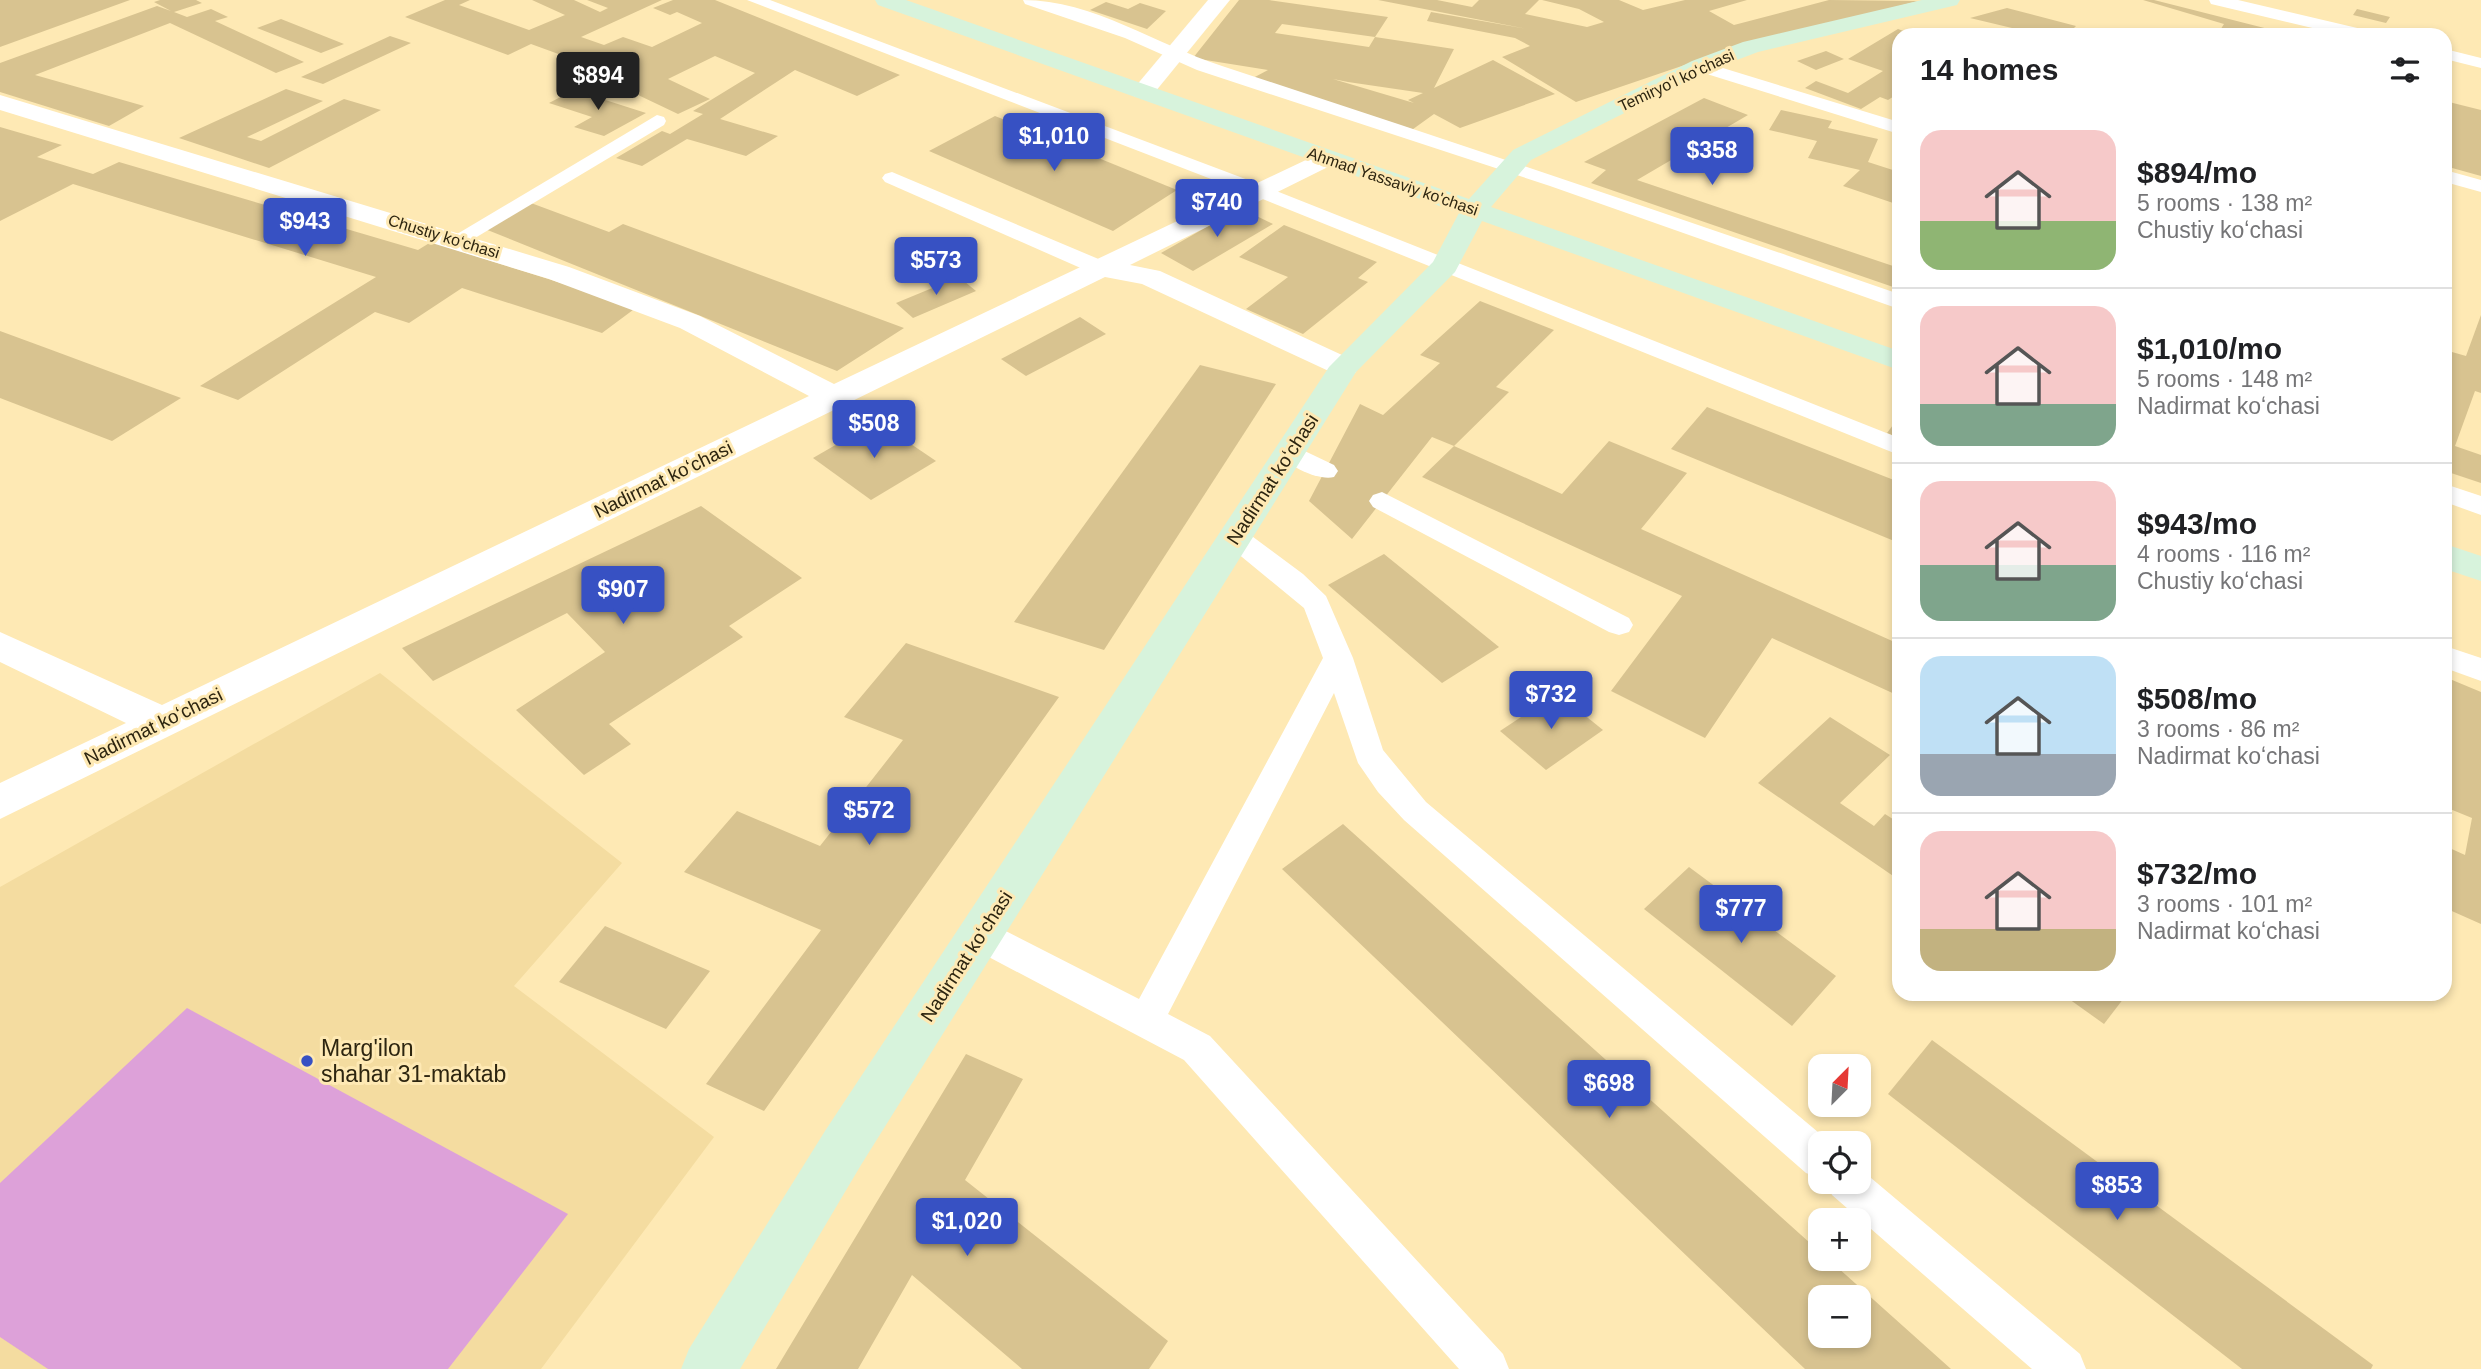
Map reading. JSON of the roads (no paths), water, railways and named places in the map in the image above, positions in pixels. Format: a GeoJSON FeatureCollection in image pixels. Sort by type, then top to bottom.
{"type":"FeatureCollection","features":[{"type":"Feature","properties":{"kind":"street","name":"Ahmad Yassaviy ko'chasi"},"geometry":{"type":"LineString","coordinates":[[886,0],[1892,358]]}},
{"type":"Feature","properties":{"kind":"street"},"geometry":{"type":"LineString","coordinates":[[1143,92],[1219,0]]}},
{"type":"Feature","properties":{"kind":"street","name":"Temiryoʻl koʻchasi"},"geometry":{"type":"LineString","coordinates":[[1475,209],[1509,166],[1522,155],[1700,66],[1751,47],[1949,0]]}},
{"type":"Feature","properties":{"kind":"street","name":"Chustiy koʻchasi"},"geometry":{"type":"LineString","coordinates":[[0,102],[559,273],[690,322],[834,396]]}},
{"type":"Feature","properties":{"kind":"street","name":"Nadirmat koʻchasi"},"geometry":{"type":"LineString","coordinates":[[0,802],[1327,158]]}},
{"type":"Feature","properties":{"kind":"street","name":"Nadirmat koʻchasi"},"geometry":{"type":"LineString","coordinates":[[709,1369],[843,1147],[1344,368],[1445,266],[1475,209]]}},
{"type":"Feature","properties":{"kind":"street"},"geometry":{"type":"LineString","coordinates":[[1100,268],[1150,277],[1344,368]]}},
{"type":"Feature","properties":{"kind":"street"},"geometry":{"type":"LineString","coordinates":[[2452,559],[2481,569]]}},
{"type":"Feature","properties":{"kind":"street"},"geometry":{"type":"LineString","coordinates":[[0,646],[161,722]]}},
{"type":"Feature","properties":{"kind":"lane"},"geometry":{"type":"LineString","coordinates":[[755,0],[1257,190],[1892,444]]}},
{"type":"Feature","properties":{"kind":"lane"},"geometry":{"type":"LineString","coordinates":[[1031,0],[1176,53],[1203,66],[1509,166],[1892,300]]}},
{"type":"Feature","properties":{"kind":"lane"},"geometry":{"type":"LineString","coordinates":[[2217,0],[2335,28]]}},
{"type":"Feature","properties":{"kind":"lane"},"geometry":{"type":"LineString","coordinates":[[2452,56],[2481,63]]}},
{"type":"Feature","properties":{"kind":"lane"},"geometry":{"type":"LineString","coordinates":[[1700,66],[1892,126]]}},
{"type":"Feature","properties":{"kind":"lane"},"geometry":{"type":"LineString","coordinates":[[458,240],[657,121]]}},
{"type":"Feature","properties":{"kind":"lane"},"geometry":{"type":"LineString","coordinates":[[892,178],[1100,268]]}},
{"type":"Feature","properties":{"kind":"lane"},"geometry":{"type":"LineString","coordinates":[[2452,178],[2481,186]]}},
{"type":"Feature","properties":{"kind":"lane"},"geometry":{"type":"LineString","coordinates":[[1290,452],[1325,471]]}},
{"type":"Feature","properties":{"kind":"lane"},"geometry":{"type":"LineString","coordinates":[[2452,496],[2481,506]]}},
{"type":"Feature","properties":{"kind":"lane"},"geometry":{"type":"LineString","coordinates":[[1382,500],[1619,625]]}},
{"type":"Feature","properties":{"kind":"lane"},"geometry":{"type":"LineString","coordinates":[[1235,537],[1293,581],[1315,603],[1338,658],[1369,754],[1389,783],[1415,811],[1808,1149]]}},
{"type":"Feature","properties":{"kind":"lane"},"geometry":{"type":"LineString","coordinates":[[1147,1019],[1338,658]]}},
{"type":"Feature","properties":{"kind":"lane"},"geometry":{"type":"LineString","coordinates":[[2452,660],[2481,670]]}},
{"type":"Feature","properties":{"kind":"lane"},"geometry":{"type":"LineString","coordinates":[[980,935],[1147,1019],[1197,1048],[1237,1088],[1488,1369]]}},
{"type":"Feature","properties":{"kind":"lane"},"geometry":{"type":"LineString","coordinates":[[1861,1194],[2065,1369]]}},
{"type":"Feature","properties":{"kind":"place","name":"Marg'ilon shahar 31-maktab"},"geometry":{"type":"Point","coordinates":[307,1061]}}]}
